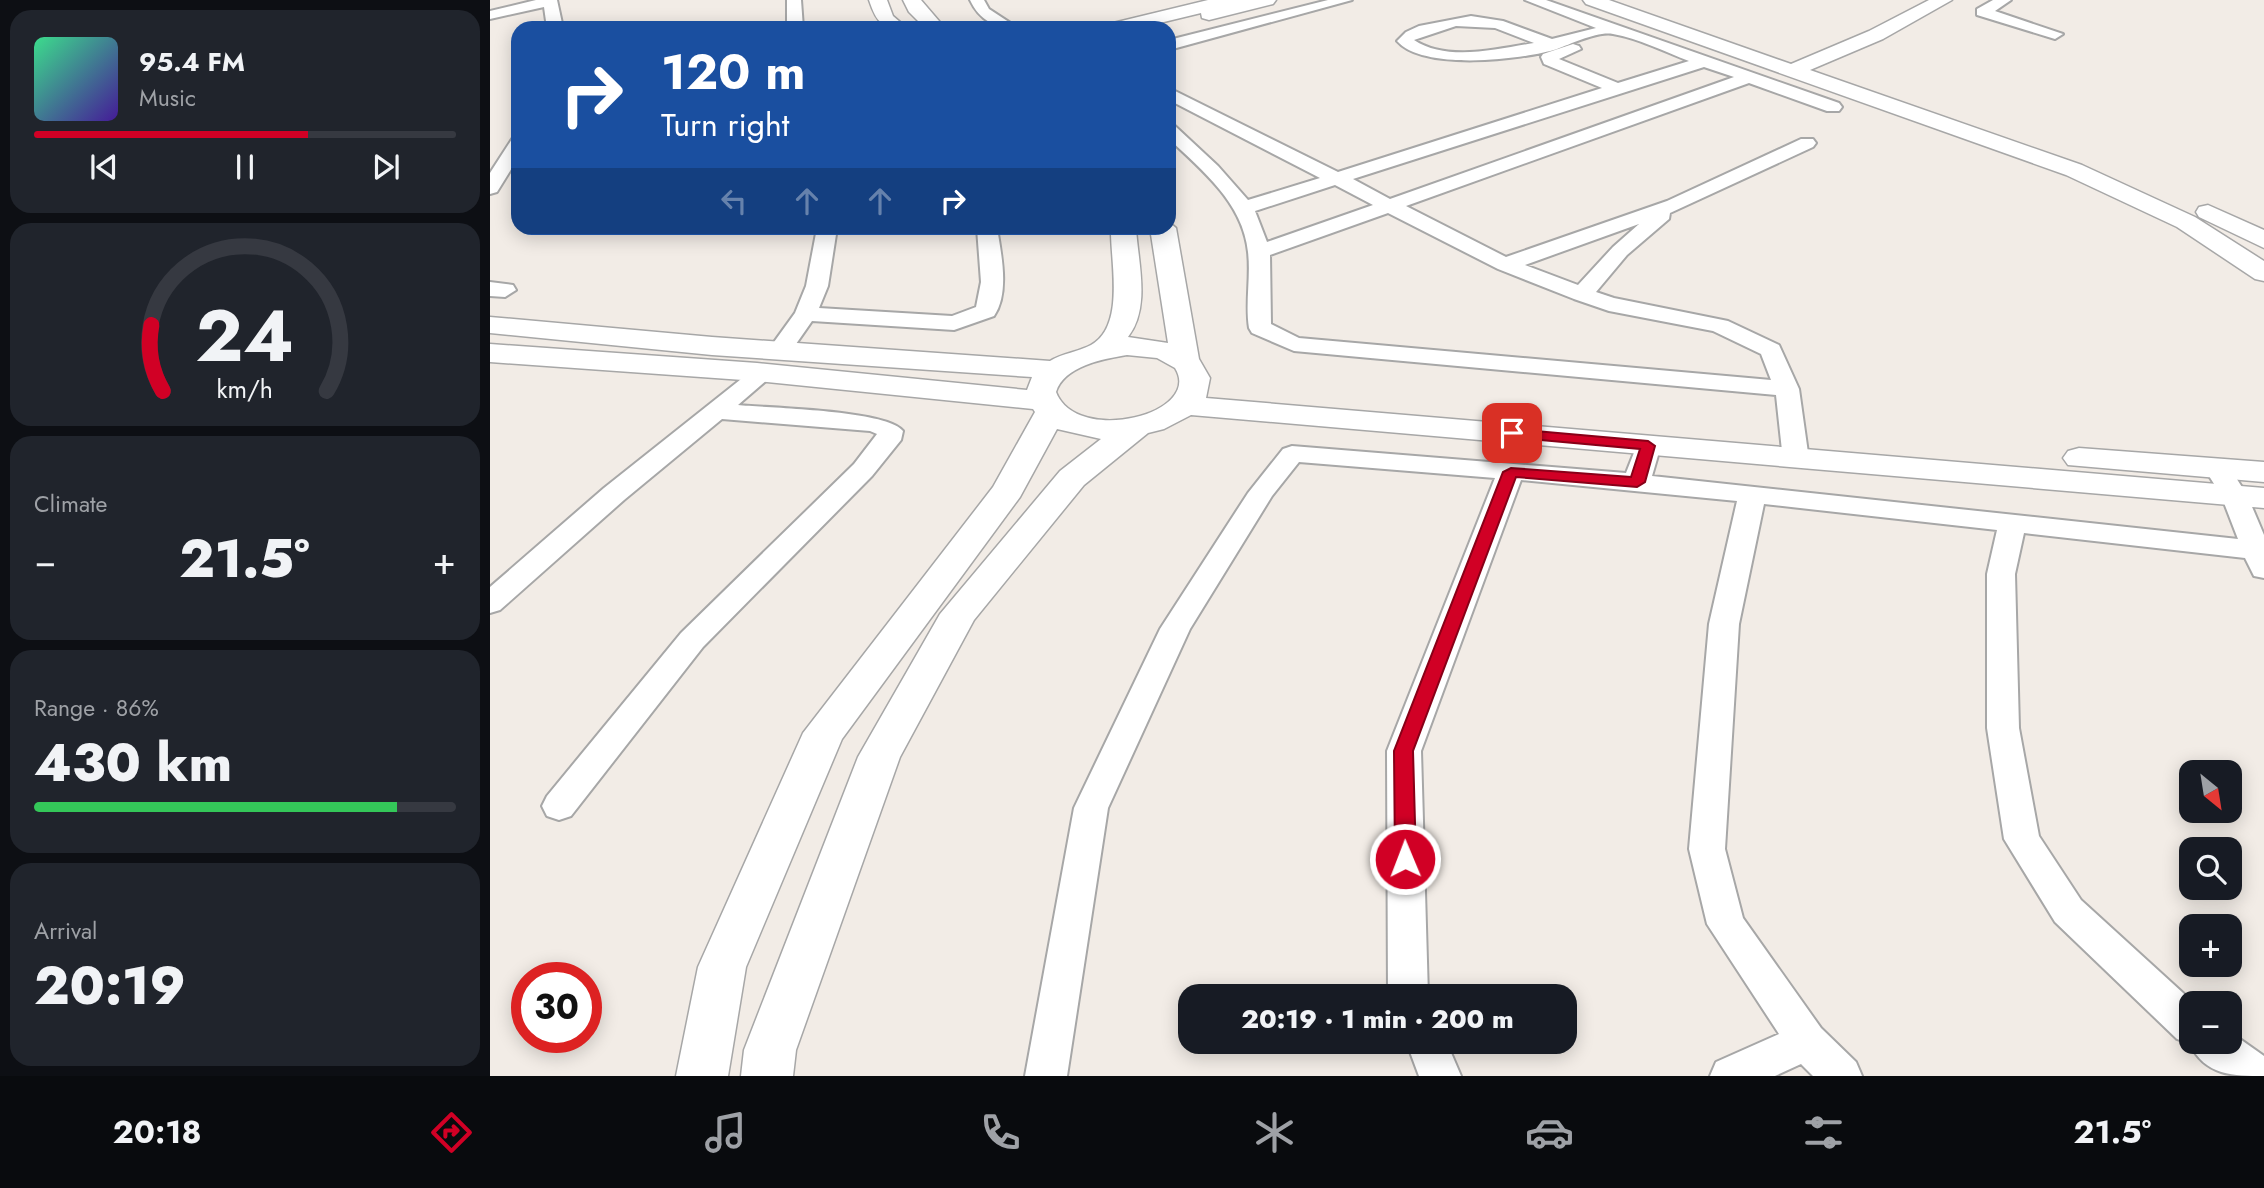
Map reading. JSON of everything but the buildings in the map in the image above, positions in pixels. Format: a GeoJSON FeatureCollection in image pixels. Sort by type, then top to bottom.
{"type":"FeatureCollection","features":[{"type":"Feature","properties":{"kind":"street"},"geometry":{"type":"LineString","coordinates":[[490,15],[550,0],[554,21]]}},
{"type":"Feature","properties":{"kind":"street"},"geometry":{"type":"LineString","coordinates":[[794,0],[795,21]]}},
{"type":"Feature","properties":{"kind":"street"},"geometry":{"type":"LineString","coordinates":[[878,0],[888,21]]}},
{"type":"Feature","properties":{"kind":"street"},"geometry":{"type":"LineString","coordinates":[[912,0],[915,8],[929,21]]}},
{"type":"Feature","properties":{"kind":"street"},"geometry":{"type":"LineString","coordinates":[[977,0],[983,12],[998,21]]}},
{"type":"Feature","properties":{"kind":"street"},"geometry":{"type":"LineString","coordinates":[[1144,21],[1230,0]]}},
{"type":"Feature","properties":{"kind":"street"},"geometry":{"type":"LineString","coordinates":[[1176,23],[1267,0]]}},
{"type":"Feature","properties":{"kind":"street"},"geometry":{"type":"LineString","coordinates":[[1176,43],[1345,0]]}},
{"type":"Feature","properties":{"kind":"street"},"geometry":{"type":"LineString","coordinates":[[1532,0],[1705,61],[1756,69]]}},
{"type":"Feature","properties":{"kind":"street"},"geometry":{"type":"LineString","coordinates":[[1592,0],[1756,69],[1833,107]]}},
{"type":"Feature","properties":{"kind":"street"},"geometry":{"type":"LineString","coordinates":[[1627,0],[1796,62],[2074,170],[2186,222],[2264,272]]}},
{"type":"Feature","properties":{"kind":"street"},"geometry":{"type":"LineString","coordinates":[[1884,10],[1905,0]]}},
{"type":"Feature","properties":{"kind":"street"},"geometry":{"type":"LineString","coordinates":[[1259,252],[1756,69],[1796,62],[1876,35],[1943,0]]}},
{"type":"Feature","properties":{"kind":"street"},"geometry":{"type":"LineString","coordinates":[[2004,0],[1982,12],[2055,34]]}},
{"type":"Feature","properties":{"kind":"street"},"geometry":{"type":"LineString","coordinates":[[1553,45],[1502,24],[1476,19],[1423,30],[1406,39],[1410,47],[1523,51],[1553,45],[1617,30]]}},
{"type":"Feature","properties":{"kind":"street"},"geometry":{"type":"LineString","coordinates":[[1617,30],[1549,57],[1550,61],[1618,89]]}},
{"type":"Feature","properties":{"kind":"street"},"geometry":{"type":"LineString","coordinates":[[1796,62],[1823,36]]}},
{"type":"Feature","properties":{"kind":"street"},"geometry":{"type":"LineString","coordinates":[[1244,208],[1705,61]]}},
{"type":"Feature","properties":{"kind":"street"},"geometry":{"type":"LineString","coordinates":[[1796,62],[2076,153],[2191,203],[2264,240]]}},
{"type":"Feature","properties":{"kind":"street"},"geometry":{"type":"LineString","coordinates":[[1176,97],[1390,205],[1462,246],[1505,265],[1609,304],[1720,326],[1771,350],[1787,389],[1796,449]]}},
{"type":"Feature","properties":{"kind":"street"},"geometry":{"type":"LineString","coordinates":[[1176,137],[1244,208],[1259,252],[1255,306],[1260,328],[1294,344],[1787,389]]}},
{"type":"Feature","properties":{"kind":"street"},"geometry":{"type":"LineString","coordinates":[[1505,265],[1674,205],[1807,143]]}},
{"type":"Feature","properties":{"kind":"street"},"geometry":{"type":"LineString","coordinates":[[490,188],[511,154]]}},
{"type":"Feature","properties":{"kind":"street"},"geometry":{"type":"LineString","coordinates":[[1582,294],[1620,251],[1674,205]]}},
{"type":"Feature","properties":{"kind":"street"},"geometry":{"type":"LineString","coordinates":[[781,349],[806,314],[817,286],[826,235]]}},
{"type":"Feature","properties":{"kind":"street"},"geometry":{"type":"LineString","coordinates":[[806,314],[954,323],[969,320],[986,311],[990,292],[987,235]]}},
{"type":"Feature","properties":{"kind":"street"},"geometry":{"type":"LineString","coordinates":[[1104,349],[1121,327],[1128,303],[1123,235]]}},
{"type":"Feature","properties":{"kind":"street"},"geometry":{"type":"LineString","coordinates":[[767,1076],[770,1050],[879,757],[959,614],[1072,478],[1136,427],[1172,414],[1189,383],[1164,235]]}},
{"type":"Feature","properties":{"kind":"street"},"geometry":{"type":"LineString","coordinates":[[490,325],[1056,370]]}},
{"type":"Feature","properties":{"kind":"street"},"geometry":{"type":"LineString","coordinates":[[702,1076],[722,967],[824,733],[1008,490],[1046,407],[1043,388],[1056,370],[1082,355],[1104,349],[1150,348],[1189,383],[1648,446],[1796,449]]}},
{"type":"Feature","properties":{"kind":"street"},"geometry":{"type":"LineString","coordinates":[[490,352],[763,373],[1046,407],[1066,422],[1086,428],[1136,427]]}},
{"type":"Feature","properties":{"kind":"street"},"geometry":{"type":"LineString","coordinates":[[490,603],[614,494],[763,373]]}},
{"type":"Feature","properties":{"kind":"street"},"geometry":{"type":"LineString","coordinates":[[1189,383],[1796,449],[2238,487],[2264,472]]}},
{"type":"Feature","properties":{"kind":"street"},"geometry":{"type":"LineString","coordinates":[[559,806],[692,640],[863,471],[888,440],[890,431],[876,424],[715,411]]}},
{"type":"Feature","properties":{"kind":"street"},"geometry":{"type":"LineString","coordinates":[[1637,482],[1648,446]]}},
{"type":"Feature","properties":{"kind":"street"},"geometry":{"type":"LineString","coordinates":[[1046,1076],[1091,808],[1175,629],[1261,493],[1292,454],[1637,482],[2011,523],[2260,560],[2238,487]]}},
{"type":"Feature","properties":{"kind":"street"},"geometry":{"type":"LineString","coordinates":[[1408,984],[1404,751],[1511,472]]}},
{"type":"Feature","properties":{"kind":"street"},"geometry":{"type":"LineString","coordinates":[[1752,495],[1724,624],[1707,849],[1726,925],[1807,1041],[1841,1076]]}},
{"type":"Feature","properties":{"kind":"street"},"geometry":{"type":"LineString","coordinates":[[2011,523],[2001,574],[2003,728],[2022,838],[2068,911],[2179,1015]]}},
{"type":"Feature","properties":{"kind":"street"},"geometry":{"type":"LineString","coordinates":[[1731,1076],[1807,1041]]}},
{"type":"Feature","properties":{"kind":"street"},"geometry":{"type":"LineString","coordinates":[[1431,1054],[1440,1076]]}},
{"type":"Feature","properties":{"kind":"street"},"geometry":{"type":"LineString","coordinates":[[2227,1054],[2258,1076]]}},
{"type":"Feature","properties":{"kind":"route"},"geometry":{"type":"LineString","coordinates":[[1405,859],[1404,751],[1511,472],[1637,482],[1648,446],[1512,433]]}}]}
